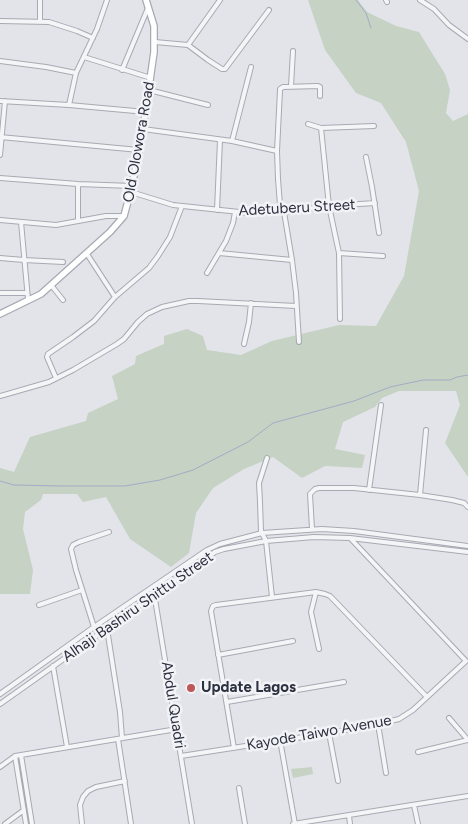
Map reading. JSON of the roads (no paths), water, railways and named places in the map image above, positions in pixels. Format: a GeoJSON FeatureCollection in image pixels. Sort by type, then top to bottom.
{"type":"FeatureCollection","features":[{"type":"Feature","properties":{"kind":"street"},"geometry":{"type":"LineString","coordinates":[[40,0],[40,22]]}},
{"type":"Feature","properties":{"kind":"street"},"geometry":{"type":"LineString","coordinates":[[69,105],[76,72],[93,38],[106,0]]}},
{"type":"Feature","properties":{"kind":"street","name":"Old Olowora Road"},"geometry":{"type":"LineString","coordinates":[[0,314],[28,296],[41,294],[87,254],[124,216],[132,189],[143,129],[155,42],[154,26],[146,0]]}},
{"type":"Feature","properties":{"kind":"street"},"geometry":{"type":"LineString","coordinates":[[188,45],[220,0]]}},
{"type":"Feature","properties":{"kind":"street"},"geometry":{"type":"LineString","coordinates":[[420,0],[434,9],[449,25],[468,39]]}},
{"type":"Feature","properties":{"kind":"street"},"geometry":{"type":"LineString","coordinates":[[122,70],[148,8]]}},
{"type":"Feature","properties":{"kind":"street"},"geometry":{"type":"LineString","coordinates":[[155,42],[188,45],[222,70],[225,69],[269,10]]}},
{"type":"Feature","properties":{"kind":"street"},"geometry":{"type":"LineString","coordinates":[[0,21],[58,24],[93,38]]}},
{"type":"Feature","properties":{"kind":"street"},"geometry":{"type":"LineString","coordinates":[[291,86],[293,51]]}},
{"type":"Feature","properties":{"kind":"street"},"geometry":{"type":"LineString","coordinates":[[84,57],[151,78]]}},
{"type":"Feature","properties":{"kind":"street"},"geometry":{"type":"LineString","coordinates":[[0,61],[76,72]]}},
{"type":"Feature","properties":{"kind":"street"},"geometry":{"type":"LineString","coordinates":[[232,141],[252,67]]}},
{"type":"Feature","properties":{"kind":"street"},"geometry":{"type":"LineString","coordinates":[[299,342],[292,260],[284,212],[280,205],[277,150],[280,90],[283,87],[291,86],[318,86],[320,87],[320,96]]}},
{"type":"Feature","properties":{"kind":"street"},"geometry":{"type":"LineString","coordinates":[[149,90],[208,105]]}},
{"type":"Feature","properties":{"kind":"street"},"geometry":{"type":"LineString","coordinates":[[0,155],[3,101],[146,112]]}},
{"type":"Feature","properties":{"kind":"street"},"geometry":{"type":"LineString","coordinates":[[308,124],[321,128],[374,126]]}},
{"type":"Feature","properties":{"kind":"street"},"geometry":{"type":"LineString","coordinates":[[321,128],[329,206],[339,253],[340,319]]}},
{"type":"Feature","properties":{"kind":"street"},"geometry":{"type":"LineString","coordinates":[[143,129],[232,141],[277,150]]}},
{"type":"Feature","properties":{"kind":"street"},"geometry":{"type":"LineString","coordinates":[[1,137],[139,150]]}},
{"type":"Feature","properties":{"kind":"street"},"geometry":{"type":"LineString","coordinates":[[217,210],[220,140]]}},
{"type":"Feature","properties":{"kind":"street"},"geometry":{"type":"LineString","coordinates":[[366,157],[379,233]]}},
{"type":"Feature","properties":{"kind":"street","name":"Adetuberu Street"},"geometry":{"type":"LineString","coordinates":[[0,178],[132,189],[182,206],[249,213],[375,204]]}},
{"type":"Feature","properties":{"kind":"street"},"geometry":{"type":"LineString","coordinates":[[78,184],[78,221]]}},
{"type":"Feature","properties":{"kind":"street"},"geometry":{"type":"LineString","coordinates":[[56,378],[47,357],[48,354],[88,325],[115,297],[149,268],[175,226],[182,206]]}},
{"type":"Feature","properties":{"kind":"street"},"geometry":{"type":"LineString","coordinates":[[207,273],[229,234],[235,212]]}},
{"type":"Feature","properties":{"kind":"street"},"geometry":{"type":"LineString","coordinates":[[0,220],[56,225],[106,216],[124,216]]}},
{"type":"Feature","properties":{"kind":"street"},"geometry":{"type":"LineString","coordinates":[[0,293],[28,296],[21,222]]}},
{"type":"Feature","properties":{"kind":"street"},"geometry":{"type":"LineString","coordinates":[[219,253],[292,260]]}},
{"type":"Feature","properties":{"kind":"street"},"geometry":{"type":"LineString","coordinates":[[339,253],[384,256]]}},
{"type":"Feature","properties":{"kind":"street"},"geometry":{"type":"LineString","coordinates":[[87,254],[115,297]]}},
{"type":"Feature","properties":{"kind":"street"},"geometry":{"type":"LineString","coordinates":[[0,258],[63,262]]}},
{"type":"Feature","properties":{"kind":"street"},"geometry":{"type":"LineString","coordinates":[[51,285],[63,300]]}},
{"type":"Feature","properties":{"kind":"street"},"geometry":{"type":"LineString","coordinates":[[0,396],[42,385],[73,370],[116,344],[147,314],[162,307],[189,301],[296,306]]}},
{"type":"Feature","properties":{"kind":"street"},"geometry":{"type":"LineString","coordinates":[[244,344],[251,304]]}},
{"type":"Feature","properties":{"kind":"street"},"geometry":{"type":"LineString","coordinates":[[369,490],[381,405]]}},
{"type":"Feature","properties":{"kind":"street"},"geometry":{"type":"LineString","coordinates":[[420,495],[426,430]]}},
{"type":"Feature","properties":{"kind":"street"},"geometry":{"type":"LineString","coordinates":[[267,458],[259,482],[261,531],[266,540],[272,596]]}},
{"type":"Feature","properties":{"kind":"street"},"geometry":{"type":"LineString","coordinates":[[312,529],[310,494],[315,489],[345,488],[420,495],[452,500],[464,503],[468,507]]}},
{"type":"Feature","properties":{"kind":"street","name":"Alhaji Bashiru Shittu Street"},"geometry":{"type":"LineString","coordinates":[[0,694],[94,627],[208,550],[220,544],[262,533],[312,529],[350,531],[468,546]]}},
{"type":"Feature","properties":{"kind":"street"},"geometry":{"type":"LineString","coordinates":[[350,531],[350,538],[467,662]]}},
{"type":"Feature","properties":{"kind":"street"},"geometry":{"type":"LineString","coordinates":[[94,627],[71,549],[79,542],[109,532]]}},
{"type":"Feature","properties":{"kind":"street","name":"Alhaji Bashiru Shittu Street"},"geometry":{"type":"LineString","coordinates":[[0,704],[215,552],[224,549],[266,540],[314,537],[350,538],[468,552]]}},
{"type":"Feature","properties":{"kind":"street","name":"Abdul Quadri"},"geometry":{"type":"LineString","coordinates":[[153,587],[192,824]]}},
{"type":"Feature","properties":{"kind":"street"},"geometry":{"type":"LineString","coordinates":[[39,605],[82,590]]}},
{"type":"Feature","properties":{"kind":"street"},"geometry":{"type":"LineString","coordinates":[[316,592],[311,612],[319,649]]}},
{"type":"Feature","properties":{"kind":"street"},"geometry":{"type":"LineString","coordinates":[[234,748],[211,611],[213,606],[272,596],[316,592],[330,596],[427,696]]}},
{"type":"Feature","properties":{"kind":"street"},"geometry":{"type":"LineString","coordinates":[[108,635],[120,712],[120,739],[132,824]]}},
{"type":"Feature","properties":{"kind":"street"},"geometry":{"type":"LineString","coordinates":[[218,654],[293,641]]}},
{"type":"Feature","properties":{"kind":"street","name":"Kayode Taiwo Avenue"},"geometry":{"type":"LineString","coordinates":[[181,756],[399,719],[467,662]]}},
{"type":"Feature","properties":{"kind":"street"},"geometry":{"type":"LineString","coordinates":[[53,666],[68,747]]}},
{"type":"Feature","properties":{"kind":"street"},"geometry":{"type":"LineString","coordinates":[[226,702],[344,682]]}},
{"type":"Feature","properties":{"kind":"street"},"geometry":{"type":"LineString","coordinates":[[418,752],[468,740],[449,718]]}},
{"type":"Feature","properties":{"kind":"street"},"geometry":{"type":"LineString","coordinates":[[378,724],[386,773]]}},
{"type":"Feature","properties":{"kind":"street"},"geometry":{"type":"LineString","coordinates":[[0,767],[15,756],[177,729]]}},
{"type":"Feature","properties":{"kind":"street"},"geometry":{"type":"LineString","coordinates":[[329,732],[338,781]]}},
{"type":"Feature","properties":{"kind":"street"},"geometry":{"type":"LineString","coordinates":[[280,740],[294,824],[468,796]]}},
{"type":"Feature","properties":{"kind":"street"},"geometry":{"type":"LineString","coordinates":[[21,755],[32,824]]}},
{"type":"Feature","properties":{"kind":"street"},"geometry":{"type":"LineString","coordinates":[[15,756],[26,824]]}},
{"type":"Feature","properties":{"kind":"street"},"geometry":{"type":"LineString","coordinates":[[82,824],[80,805],[88,791],[96,787],[125,781]]}},
{"type":"Feature","properties":{"kind":"street"},"geometry":{"type":"LineString","coordinates":[[239,788],[245,824]]}},
{"type":"Feature","properties":{"kind":"street"},"geometry":{"type":"LineString","coordinates":[[414,805],[418,824]]}},
{"type":"Feature","properties":{"kind":"street"},"geometry":{"type":"LineString","coordinates":[[5,824],[24,810]]}},
{"type":"Feature","properties":{"kind":"street"},"geometry":{"type":"LineString","coordinates":[[349,816],[350,824]]}},
{"type":"Feature","properties":{"kind":"waterway"},"geometry":{"type":"LineString","coordinates":[[356,0],[366,13],[371,28]]}},
{"type":"Feature","properties":{"kind":"waterway"},"geometry":{"type":"LineString","coordinates":[[0,481],[14,485],[125,486],[160,480],[193,470],[248,442],[273,423],[354,401],[390,387],[423,380],[450,380],[468,375]]}},
{"type":"Feature","properties":{"kind":"place","name":"Update Lagos"},"geometry":{"type":"Point","coordinates":[191,688]}}]}
